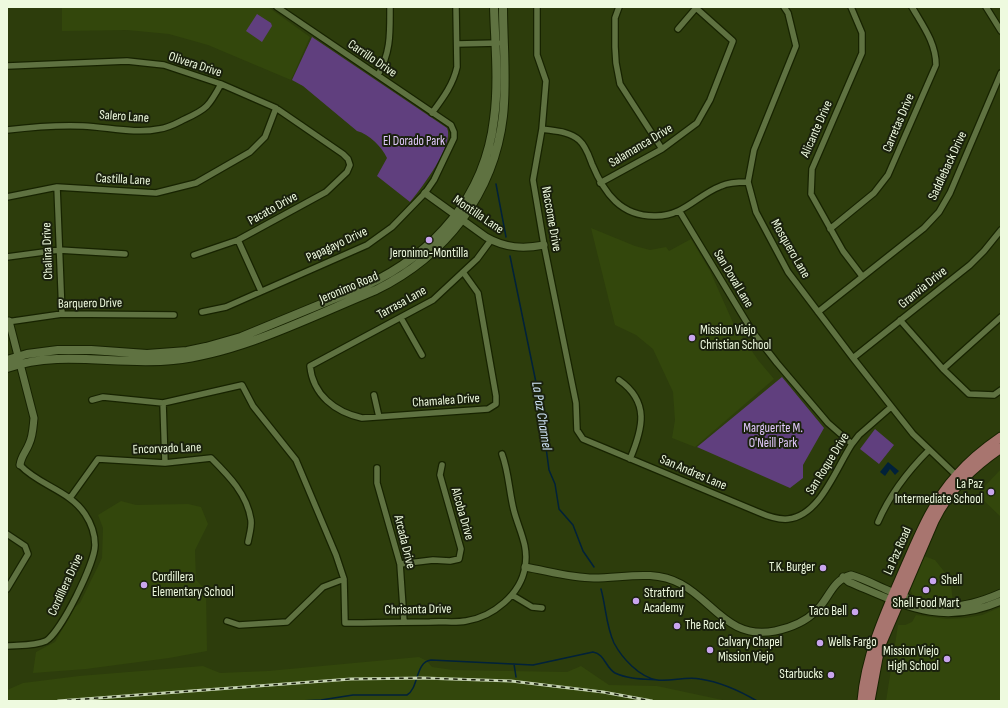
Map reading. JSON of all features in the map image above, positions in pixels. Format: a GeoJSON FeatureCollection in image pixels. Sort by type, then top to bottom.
{"type":"FeatureCollection","features":[{"type":"Feature","properties":{"kind":"main road","name":"Jeronimo Road"},"geometry":{"type":"LineString","coordinates":[[7,360],[64,358],[139,362],[173,360],[211,354],[244,344],[393,281],[431,254],[484,185],[498,144],[504,105],[499,44],[494,7]]}},
{"type":"Feature","properties":{"kind":"main road","name":"Jeronimo Road"},"geometry":{"type":"LineString","coordinates":[[499,44],[503,7]]}},
{"type":"Feature","properties":{"kind":"main road","name":"Jeronimo Road"},"geometry":{"type":"LineString","coordinates":[[7,368],[19,360]]}},
{"type":"Feature","properties":{"kind":"main road","name":"La Paz Road"},"geometry":{"type":"LineString","coordinates":[[862,701],[869,661],[932,509],[980,453],[1001,437]]}},
{"type":"Feature","properties":{"kind":"main road","name":"La Paz Road"},"geometry":{"type":"LineString","coordinates":[[959,477],[1001,448]]}},
{"type":"Feature","properties":{"kind":"main road","name":"La Paz Road"},"geometry":{"type":"LineString","coordinates":[[870,701],[880,647],[896,598]]}},
{"type":"Feature","properties":{"kind":"street","name":"Carrillo Drive"},"geometry":{"type":"LineString","coordinates":[[277,7],[432,113],[451,124],[454,130]]}},
{"type":"Feature","properties":{"kind":"street"},"geometry":{"type":"LineString","coordinates":[[378,75],[386,61],[389,46],[390,7]]}},
{"type":"Feature","properties":{"kind":"street"},"geometry":{"type":"LineString","coordinates":[[432,113],[453,82],[457,67],[456,7]]}},
{"type":"Feature","properties":{"kind":"street","name":"Naccome Drive"},"geometry":{"type":"LineString","coordinates":[[537,7],[537,55],[546,81],[542,130],[533,180],[544,245],[576,403],[577,430],[579,435]]}},
{"type":"Feature","properties":{"kind":"street"},"geometry":{"type":"LineString","coordinates":[[619,7],[615,18],[615,46],[620,84],[662,149]]}},
{"type":"Feature","properties":{"kind":"street","name":"Mosquero Lane"},"geometry":{"type":"LineString","coordinates":[[784,7],[788,12],[796,46],[754,150],[748,182],[756,212],[788,272],[853,358],[913,434],[959,477]]}},
{"type":"Feature","properties":{"kind":"street","name":"Alicante Drive"},"geometry":{"type":"LineString","coordinates":[[851,7],[862,33],[862,53],[812,169],[811,194],[843,251],[862,276]]}},
{"type":"Feature","properties":{"kind":"street","name":"Carretas Drive"},"geometry":{"type":"LineString","coordinates":[[830,229],[874,193],[888,175],[936,65],[936,53],[932,41],[912,7]]}},
{"type":"Feature","properties":{"kind":"street"},"geometry":{"type":"LineString","coordinates":[[986,7],[1001,31]]}},
{"type":"Feature","properties":{"kind":"street"},"geometry":{"type":"LineString","coordinates":[[678,29],[695,8]]}},
{"type":"Feature","properties":{"kind":"street","name":"Salamanca Drive"},"geometry":{"type":"LineString","coordinates":[[600,183],[662,149],[697,123],[710,100],[733,41],[695,8]]}},
{"type":"Feature","properties":{"kind":"street"},"geometry":{"type":"LineString","coordinates":[[457,44],[499,44]]}},
{"type":"Feature","properties":{"kind":"street","name":"Olivera Drive"},"geometry":{"type":"LineString","coordinates":[[7,66],[127,61],[164,65],[221,84],[276,108],[343,154],[348,159],[350,165]]}},
{"type":"Feature","properties":{"kind":"street","name":"Saddleback Drive"},"geometry":{"type":"LineString","coordinates":[[818,312],[924,228],[939,212],[950,193],[1001,73]]}},
{"type":"Feature","properties":{"kind":"street","name":"Salero Lane"},"geometry":{"type":"LineString","coordinates":[[7,130],[36,126],[82,126],[147,131],[170,127],[204,110],[211,102],[221,84]]}},
{"type":"Feature","properties":{"kind":"street","name":"Castilla Lane"},"geometry":{"type":"LineString","coordinates":[[7,197],[57,187],[156,193],[196,183],[250,152],[265,137],[276,108]]}},
{"type":"Feature","properties":{"kind":"street","name":"Papagayo Drive"},"geometry":{"type":"LineString","coordinates":[[202,312],[226,307],[367,245],[392,227],[425,193],[448,153],[454,138],[454,130]]}},
{"type":"Feature","properties":{"kind":"street"},"geometry":{"type":"LineString","coordinates":[[542,130],[565,133],[579,140],[586,150],[600,183],[612,199],[638,214],[656,216],[680,212],[721,186],[748,182]]}},
{"type":"Feature","properties":{"kind":"street","name":"Pacato Drive"},"geometry":{"type":"LineString","coordinates":[[194,255],[238,240],[326,192],[347,172],[350,165]]}},
{"type":"Feature","properties":{"kind":"street","name":"Chalina Drive"},"geometry":{"type":"LineString","coordinates":[[57,187],[62,314]]}},
{"type":"Feature","properties":{"kind":"street","name":"Montilla Lane"},"geometry":{"type":"LineString","coordinates":[[425,193],[490,240],[502,245],[517,248],[544,245]]}},
{"type":"Feature","properties":{"kind":"street","name":"San Doval Lane"},"geometry":{"type":"LineString","coordinates":[[680,212],[752,331],[777,364],[828,423],[852,444]]}},
{"type":"Feature","properties":{"kind":"street","name":"Granvia Drive"},"geometry":{"type":"LineString","coordinates":[[853,358],[970,265],[1001,230]]}},
{"type":"Feature","properties":{"kind":"street"},"geometry":{"type":"LineString","coordinates":[[238,240],[261,291]]}},
{"type":"Feature","properties":{"kind":"street","name":"Tarrasa Lane"},"geometry":{"type":"LineString","coordinates":[[310,366],[314,362],[433,300],[482,254],[490,240]]}},
{"type":"Feature","properties":{"kind":"street"},"geometry":{"type":"LineString","coordinates":[[7,257],[59,250],[103,251],[125,254]]}},
{"type":"Feature","properties":{"kind":"street","name":"Chamalea Drive"},"geometry":{"type":"LineString","coordinates":[[310,366],[319,390],[326,400],[335,408],[346,414],[362,418],[488,409],[496,404],[496,396],[478,294],[464,272]]}},
{"type":"Feature","properties":{"kind":"street","name":"Barquero Drive"},"geometry":{"type":"LineString","coordinates":[[8,322],[62,314],[174,315]]}},
{"type":"Feature","properties":{"kind":"street"},"geometry":{"type":"LineString","coordinates":[[942,369],[1001,317]]}},
{"type":"Feature","properties":{"kind":"street"},"geometry":{"type":"LineString","coordinates":[[401,318],[422,355]]}},
{"type":"Feature","properties":{"kind":"street"},"geometry":{"type":"LineString","coordinates":[[900,320],[942,369],[969,394],[994,395],[1001,390]]}},
{"type":"Feature","properties":{"kind":"street","name":"Cordillera Drive"},"geometry":{"type":"LineString","coordinates":[[7,646],[40,643],[47,640],[54,634],[62,624],[92,562],[95,546],[92,528],[84,512],[70,498],[20,465],[20,459],[29,445],[33,434],[34,418],[8,322]]}},
{"type":"Feature","properties":{"kind":"street"},"geometry":{"type":"LineString","coordinates":[[619,380],[634,394],[642,414],[640,437],[630,458]]}},
{"type":"Feature","properties":{"kind":"street","name":"Chrisanta Drive"},"geometry":{"type":"LineString","coordinates":[[92,400],[103,397],[163,403],[242,385],[253,406],[296,460],[336,555],[344,579],[345,623],[466,621],[488,614],[501,606],[512,595],[520,581],[525,567]]}},
{"type":"Feature","properties":{"kind":"street"},"geometry":{"type":"LineString","coordinates":[[374,394],[379,417]]}},
{"type":"Feature","properties":{"kind":"street"},"geometry":{"type":"LineString","coordinates":[[163,403],[165,463]]}},
{"type":"Feature","properties":{"kind":"street","name":"San Roque Drive"},"geometry":{"type":"LineString","coordinates":[[801,515],[808,511],[820,499],[852,444],[859,435],[891,407]]}},
{"type":"Feature","properties":{"kind":"street","name":"San Andres Lane"},"geometry":{"type":"LineString","coordinates":[[579,435],[770,517],[788,519],[801,515]]}},
{"type":"Feature","properties":{"kind":"street"},"geometry":{"type":"LineString","coordinates":[[878,522],[892,494],[901,481],[929,450]]}},
{"type":"Feature","properties":{"kind":"street"},"geometry":{"type":"LineString","coordinates":[[502,454],[507,469],[514,512],[525,543],[525,567],[594,578],[638,574],[659,576],[681,584],[728,622],[741,628],[757,631],[774,631],[803,621],[816,611],[838,580],[852,575],[921,610],[951,614],[973,611],[1001,601]]}},
{"type":"Feature","properties":{"kind":"street","name":"Encorvado Lane"},"geometry":{"type":"LineString","coordinates":[[70,498],[98,459],[165,463],[211,458],[229,476],[243,495],[251,521],[248,542]]}},
{"type":"Feature","properties":{"kind":"street","name":"Alcoba Drive"},"geometry":{"type":"LineString","coordinates":[[400,564],[433,560],[450,561],[459,559],[461,556],[440,475],[442,465]]}},
{"type":"Feature","properties":{"kind":"street","name":"Arcada Drive"},"geometry":{"type":"LineString","coordinates":[[377,468],[377,483],[400,564],[404,622]]}},
{"type":"Feature","properties":{"kind":"street"},"geometry":{"type":"LineString","coordinates":[[7,534],[25,546],[28,554],[7,589]]}},
{"type":"Feature","properties":{"kind":"street"},"geometry":{"type":"LineString","coordinates":[[227,621],[239,625],[287,622],[323,587],[344,579]]}},
{"type":"Feature","properties":{"kind":"street"},"geometry":{"type":"LineString","coordinates":[[896,598],[944,607],[977,602],[1001,593]]}},
{"type":"Feature","properties":{"kind":"street"},"geometry":{"type":"LineString","coordinates":[[512,595],[532,607],[542,608]]}},
{"type":"Feature","properties":{"kind":"shaded area"},"geometry":{"type":"Polygon","coordinates":[[[62,7],[268,7],[310,37],[291,80],[208,45],[169,34],[127,30],[62,31],[62,7]]]}},
{"type":"Feature","properties":{"kind":"shaded area","name":"Mission Viejo Christian School"},"geometry":{"type":"Polygon","coordinates":[[[591,228],[635,246],[650,250],[666,247],[669,251],[691,239],[710,271],[734,325],[758,360],[774,379],[695,447],[672,438],[675,420],[673,392],[653,349],[636,335],[615,325],[591,228]]]}},
{"type":"Feature","properties":{"kind":"shaded area","name":"La Paz Intermediate School"},"geometry":{"type":"Polygon","coordinates":[[[1001,469],[1001,517],[980,497],[980,494],[985,486],[1001,469]]]}},
{"type":"Feature","properties":{"kind":"shaded area","name":"Cordillera Elementary School"},"geometry":{"type":"Polygon","coordinates":[[[121,501],[136,505],[188,504],[201,507],[208,524],[195,550],[196,580],[206,590],[207,651],[169,658],[86,669],[33,673],[36,652],[55,642],[75,607],[80,603],[102,558],[103,528],[98,515],[121,501]]]}},
{"type":"Feature","properties":{"kind":"shaded area"},"geometry":{"type":"Polygon","coordinates":[[[924,556],[935,560],[947,575],[951,585],[953,602],[936,602],[913,596],[910,589],[924,556]]]}},
{"type":"Feature","properties":{"kind":"shaded area","name":"Mission Viejo High School"},"geometry":{"type":"Polygon","coordinates":[[[1001,607],[1001,701],[886,701],[898,625],[905,625],[912,622],[916,615],[947,619],[965,618],[982,615],[1001,607]]]}},
{"type":"Feature","properties":{"kind":"shaded area"},"geometry":{"type":"Polygon","coordinates":[[[419,657],[427,661],[432,667],[453,670],[567,672],[581,666],[609,685],[657,686],[727,701],[7,701],[7,690],[23,683],[79,676],[203,666],[220,673],[268,671],[419,657]]]}},
{"type":"Feature","properties":{"kind":"green space"},"geometry":{"type":"Polygon","coordinates":[[[257,14],[271,23],[272,26],[262,42],[246,31],[257,14]]]}},
{"type":"Feature","properties":{"kind":"green space","name":"El Dorado Park"},"geometry":{"type":"Polygon","coordinates":[[[312,37],[447,128],[448,135],[442,155],[429,177],[410,202],[377,176],[387,158],[378,145],[366,135],[357,131],[303,86],[292,80],[312,37]]]}},
{"type":"Feature","properties":{"kind":"green space","name":"Marguerite M. O'Neill Park"},"geometry":{"type":"Polygon","coordinates":[[[782,377],[824,428],[803,465],[803,478],[790,488],[697,447],[782,377]]]}},
{"type":"Feature","properties":{"kind":"green space"},"geometry":{"type":"Polygon","coordinates":[[[875,429],[894,445],[879,464],[860,449],[875,429]]]}},
{"type":"Feature","properties":{"kind":"water"},"geometry":{"type":"Polygon","coordinates":[[[888,462],[899,471],[895,475],[890,469],[885,476],[880,472],[888,462]]]}},
{"type":"Feature","properties":{"kind":"waterway","name":"La Paz Channel"},"geometry":{"type":"LineString","coordinates":[[496,184],[506,237]]}},
{"type":"Feature","properties":{"kind":"waterway","name":"La Paz Channel"},"geometry":{"type":"LineString","coordinates":[[510,256],[540,402],[549,470],[555,484],[559,509],[573,525],[583,551],[594,567]]}},
{"type":"Feature","properties":{"kind":"waterway","name":"La Paz Channel"},"geometry":{"type":"LineString","coordinates":[[601,589],[611,637],[626,661],[638,671],[657,680],[695,678],[715,682],[730,687],[757,701]]}},
{"type":"Feature","properties":{"kind":"waterway"},"geometry":{"type":"LineString","coordinates":[[299,701],[321,700],[353,695],[407,695],[414,687],[422,665],[431,660],[533,665],[593,652],[600,655],[615,673],[630,678],[658,680]]}},
{"type":"Feature","properties":{"kind":"waterway"},"geometry":{"type":"LineString","coordinates":[[514,664],[516,677]]}},
{"type":"Feature","properties":{"kind":"railway"},"geometry":{"type":"LineString","coordinates":[[58,701],[351,679],[423,678],[511,681],[603,692],[652,701]]}},
{"type":"Feature","properties":{"kind":"place","name":"Jeronimo-Montilla"},"geometry":{"type":"Point","coordinates":[429,240]}},
{"type":"Feature","properties":{"kind":"place","name":"Mission Viejo Christian School"},"geometry":{"type":"Point","coordinates":[692,338]}},
{"type":"Feature","properties":{"kind":"place","name":"La Paz Intermediate School"},"geometry":{"type":"Point","coordinates":[991,492]}},
{"type":"Feature","properties":{"kind":"place","name":"T.K. Burger"},"geometry":{"type":"Point","coordinates":[823,568]}},
{"type":"Feature","properties":{"kind":"place","name":"Shell"},"geometry":{"type":"Point","coordinates":[933,581]}},
{"type":"Feature","properties":{"kind":"place","name":"Cordillera Elementary School"},"geometry":{"type":"Point","coordinates":[144,585]}},
{"type":"Feature","properties":{"kind":"place","name":"Shell Food Mart"},"geometry":{"type":"Point","coordinates":[926,590]}},
{"type":"Feature","properties":{"kind":"place","name":"Stratford Academy"},"geometry":{"type":"Point","coordinates":[636,601]}},
{"type":"Feature","properties":{"kind":"place","name":"Taco Bell"},"geometry":{"type":"Point","coordinates":[855,612]}},
{"type":"Feature","properties":{"kind":"place","name":"The Rock"},"geometry":{"type":"Point","coordinates":[677,626]}},
{"type":"Feature","properties":{"kind":"place","name":"Wells Fargo"},"geometry":{"type":"Point","coordinates":[820,643]}},
{"type":"Feature","properties":{"kind":"place","name":"Calvary Chapel Mission Viejo"},"geometry":{"type":"Point","coordinates":[710,650]}},
{"type":"Feature","properties":{"kind":"place","name":"Mission Viejo High School"},"geometry":{"type":"Point","coordinates":[947,659]}},
{"type":"Feature","properties":{"kind":"place","name":"Starbucks"},"geometry":{"type":"Point","coordinates":[831,675]}}]}
